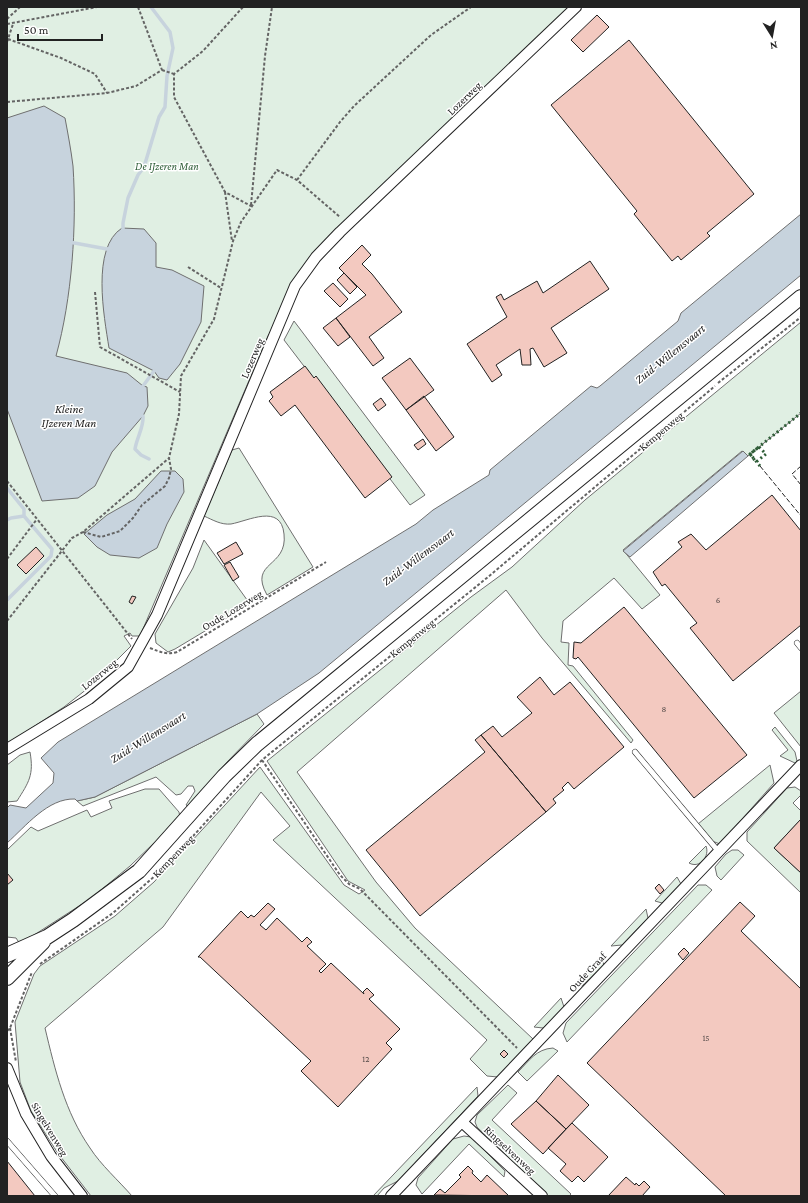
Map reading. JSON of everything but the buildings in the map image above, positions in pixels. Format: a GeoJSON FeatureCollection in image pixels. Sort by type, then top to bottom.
{"type":"FeatureCollection","features":[{"type":"Feature","properties":{"kind":"main road","name":"Kempenweg"},"geometry":{"type":"LineString","coordinates":[[7,955],[47,937],[100,902],[139,871],[224,776],[257,744],[801,297]]}},
{"type":"Feature","properties":{"kind":"main road","name":"Kempenweg"},"geometry":{"type":"LineString","coordinates":[[7,978],[47,937]]}},
{"type":"Feature","properties":{"kind":"street","name":"Lozerweg"},"geometry":{"type":"LineString","coordinates":[[7,749],[89,699],[128,667],[157,615],[294,286],[316,257],[576,7]]}},
{"type":"Feature","properties":{"kind":"street","name":"Oude Graaf"},"geometry":{"type":"LineString","coordinates":[[391,1196],[801,765]]}},
{"type":"Feature","properties":{"kind":"street","name":"Singelvenweg"},"geometry":{"type":"LineString","coordinates":[[7,1068],[26,1114],[51,1156],[82,1196]]}},
{"type":"Feature","properties":{"kind":"street","name":"Ringselvenweg"},"geometry":{"type":"LineString","coordinates":[[462,1122],[542,1196]]}},
{"type":"Feature","properties":{"kind":"lane"},"geometry":{"type":"LineString","coordinates":[[797,643],[801,648]]}},
{"type":"Feature","properties":{"kind":"lane"},"geometry":{"type":"LineString","coordinates":[[635,752],[719,852]]}},
{"type":"Feature","properties":{"kind":"lane"},"geometry":{"type":"LineString","coordinates":[[7,1141],[55,1196]]}},
{"type":"Feature","properties":{"kind":"path"},"geometry":{"type":"LineString","coordinates":[[7,19],[20,7]]}},
{"type":"Feature","properties":{"kind":"path"},"geometry":{"type":"LineString","coordinates":[[7,24],[97,7]]}},
{"type":"Feature","properties":{"kind":"path"},"geometry":{"type":"LineString","coordinates":[[138,7],[162,70]]}},
{"type":"Feature","properties":{"kind":"path"},"geometry":{"type":"LineString","coordinates":[[174,74],[203,51],[243,7]]}},
{"type":"Feature","properties":{"kind":"path"},"geometry":{"type":"LineString","coordinates":[[251,206],[265,56],[272,7]]}},
{"type":"Feature","properties":{"kind":"path"},"geometry":{"type":"LineString","coordinates":[[298,180],[340,122],[354,106],[431,35],[470,7]]}},
{"type":"Feature","properties":{"kind":"path"},"geometry":{"type":"LineString","coordinates":[[13,24],[8,40],[61,58],[95,74],[107,93]]}},
{"type":"Feature","properties":{"kind":"path"},"geometry":{"type":"LineString","coordinates":[[162,70],[174,74]]}},
{"type":"Feature","properties":{"kind":"path"},"geometry":{"type":"LineString","coordinates":[[7,102],[107,93],[136,86],[162,70]]}},
{"type":"Feature","properties":{"kind":"path"},"geometry":{"type":"LineString","coordinates":[[174,74],[174,97],[225,192],[233,241]]}},
{"type":"Feature","properties":{"kind":"path"},"geometry":{"type":"LineString","coordinates":[[83,532],[101,537],[120,531],[133,518],[142,505],[165,486],[170,472],[169,458],[179,414],[181,376],[214,319],[233,241],[251,206],[277,170],[298,180],[349,225]]}},
{"type":"Feature","properties":{"kind":"path"},"geometry":{"type":"LineString","coordinates":[[225,192],[251,206]]}},
{"type":"Feature","properties":{"kind":"path"},"geometry":{"type":"LineString","coordinates":[[188,267],[221,288]]}},
{"type":"Feature","properties":{"kind":"path"},"geometry":{"type":"LineString","coordinates":[[95,292],[100,347],[180,392]]}},
{"type":"Feature","properties":{"kind":"path","name":"Kempenweg"},"geometry":{"type":"LineString","coordinates":[[39,964],[113,913],[166,866],[262,760],[488,577],[717,384],[801,317]]}},
{"type":"Feature","properties":{"kind":"path"},"geometry":{"type":"LineString","coordinates":[[7,621],[72,538],[83,532],[169,458]]}},
{"type":"Feature","properties":{"kind":"path","name":"Oude Lozerweg"},"geometry":{"type":"LineString","coordinates":[[7,481],[133,641],[163,653],[170,654],[177,652],[326,562]]}},
{"type":"Feature","properties":{"kind":"path"},"geometry":{"type":"LineString","coordinates":[[7,559],[37,519]]}},
{"type":"Feature","properties":{"kind":"path"},"geometry":{"type":"LineString","coordinates":[[262,760],[340,875],[349,884],[360,888],[525,1056]]}},
{"type":"Feature","properties":{"kind":"path"},"geometry":{"type":"LineString","coordinates":[[7,1031],[10,1028],[33,969]]}},
{"type":"Feature","properties":{"kind":"green space","name":"De IJzeren Man"},"geometry":{"type":"Polygon","coordinates":[[[7,7],[576,7],[339,235],[289,300],[268,336],[140,636],[132,636],[130,633],[124,636],[131,646],[92,685],[64,707],[7,744],[7,7]]]}},
{"type":"Feature","properties":{"kind":"green space"},"geometry":{"type":"Polygon","coordinates":[[[294,321],[425,495],[410,505],[284,340],[294,321]]]}},
{"type":"Feature","properties":{"kind":"green space"},"geometry":{"type":"Polygon","coordinates":[[[801,322],[801,413],[748,456],[742,451],[623,550],[660,595],[642,609],[614,578],[563,621],[561,642],[569,643],[568,665],[573,666],[633,740],[631,743],[542,638],[506,590],[297,772],[376,882],[415,928],[533,1039],[498,1077],[487,1076],[470,1059],[487,1040],[273,840],[290,826],[261,792],[163,927],[45,1028],[57,1075],[67,1105],[81,1134],[94,1154],[132,1196],[91,1196],[57,1152],[31,1111],[20,1082],[15,1022],[34,974],[40,966],[115,916],[154,882],[260,767],[344,885],[359,894],[365,890],[348,881],[267,761],[471,597],[512,567],[585,500],[801,322]]]}},
{"type":"Feature","properties":{"kind":"green space"},"geometry":{"type":"Polygon","coordinates":[[[239,448],[313,567],[267,595],[262,584],[262,576],[265,570],[280,553],[284,545],[282,525],[277,519],[270,516],[224,524],[204,516],[232,450],[239,448]]]}},
{"type":"Feature","properties":{"kind":"green space"},"geometry":{"type":"Polygon","coordinates":[[[204,540],[250,604],[168,652],[156,643],[155,634],[193,568],[204,540]]]}},
{"type":"Feature","properties":{"kind":"green space"},"geometry":{"type":"Polygon","coordinates":[[[801,691],[801,747],[774,713],[801,691]]]}},
{"type":"Feature","properties":{"kind":"green space"},"geometry":{"type":"Polygon","coordinates":[[[257,714],[264,724],[227,762],[189,807],[186,805],[195,791],[193,786],[188,786],[181,794],[176,795],[156,777],[83,806],[77,801],[95,797],[257,714]]]}},
{"type":"Feature","properties":{"kind":"green space"},"geometry":{"type":"Polygon","coordinates":[[[775,727],[795,752],[797,761],[795,763],[780,756],[788,750],[772,730],[775,727]]]}},
{"type":"Feature","properties":{"kind":"green space"},"geometry":{"type":"Polygon","coordinates":[[[30,752],[31,773],[25,789],[17,801],[7,802],[7,765],[20,755],[30,752]]]}},
{"type":"Feature","properties":{"kind":"green space"},"geometry":{"type":"Polygon","coordinates":[[[770,765],[774,783],[720,844],[712,841],[698,824],[770,765]]]}},
{"type":"Feature","properties":{"kind":"green space"},"geometry":{"type":"Polygon","coordinates":[[[795,787],[801,791],[801,795],[793,803],[801,811],[801,819],[774,848],[801,873],[801,893],[747,841],[747,832],[787,788],[795,787]]]}},
{"type":"Feature","properties":{"kind":"green space"},"geometry":{"type":"Polygon","coordinates":[[[145,789],[159,789],[179,812],[180,818],[130,866],[90,899],[20,944],[16,938],[7,937],[7,850],[31,827],[38,831],[87,810],[91,817],[112,808],[109,801],[145,789]]]}},
{"type":"Feature","properties":{"kind":"green space"},"geometry":{"type":"Polygon","coordinates":[[[706,846],[707,854],[700,863],[689,863],[706,846]]]}},
{"type":"Feature","properties":{"kind":"green space"},"geometry":{"type":"Polygon","coordinates":[[[732,850],[738,850],[744,855],[721,880],[717,876],[715,867],[726,854],[732,850]]]}},
{"type":"Feature","properties":{"kind":"green space"},"geometry":{"type":"Polygon","coordinates":[[[677,877],[681,884],[662,903],[655,901],[677,877]]]}},
{"type":"Feature","properties":{"kind":"green space"},"geometry":{"type":"Polygon","coordinates":[[[698,885],[706,885],[712,890],[567,1042],[563,1033],[566,1023],[698,885]]]}},
{"type":"Feature","properties":{"kind":"green space"},"geometry":{"type":"Polygon","coordinates":[[[646,909],[648,918],[622,945],[611,946],[646,909]]]}},
{"type":"Feature","properties":{"kind":"green space"},"geometry":{"type":"Polygon","coordinates":[[[601,956],[604,965],[582,986],[574,985],[601,956]]]}},
{"type":"Feature","properties":{"kind":"green space"},"geometry":{"type":"Polygon","coordinates":[[[561,998],[564,1007],[543,1028],[534,1027],[561,998]]]}},
{"type":"Feature","properties":{"kind":"green space"},"geometry":{"type":"Polygon","coordinates":[[[553,1048],[558,1051],[527,1081],[518,1072],[537,1053],[553,1048]]]}},
{"type":"Feature","properties":{"kind":"green space"},"geometry":{"type":"Polygon","coordinates":[[[508,1085],[517,1093],[492,1120],[571,1194],[569,1196],[548,1196],[477,1127],[475,1122],[477,1115],[508,1085]]]}},
{"type":"Feature","properties":{"kind":"green space"},"geometry":{"type":"Polygon","coordinates":[[[477,1087],[478,1096],[398,1181],[384,1188],[377,1196],[373,1196],[477,1087]]]}},
{"type":"Feature","properties":{"kind":"green space"},"geometry":{"type":"Polygon","coordinates":[[[464,1136],[471,1137],[505,1171],[504,1177],[469,1144],[422,1194],[416,1185],[418,1178],[453,1139],[464,1136]]]}},
{"type":"Feature","properties":{"kind":"water","name":"Kleine IJzeren Man"},"geometry":{"type":"Polygon","coordinates":[[[44,106],[65,118],[73,166],[74,237],[72,262],[66,310],[56,356],[127,373],[143,386],[147,387],[148,406],[143,416],[112,452],[95,486],[78,498],[42,501],[7,409],[7,118],[44,106]]]}},
{"type":"Feature","properties":{"kind":"water","name":"Zuid-Willemsvaart"},"geometry":{"type":"Polygon","coordinates":[[[801,214],[801,275],[319,673],[257,714],[95,797],[77,801],[75,799],[65,800],[56,803],[38,814],[7,843],[7,808],[10,805],[26,808],[53,783],[54,773],[41,758],[58,742],[416,524],[433,510],[489,475],[490,470],[591,386],[597,388],[600,386],[678,321],[681,313],[801,214]]]}},
{"type":"Feature","properties":{"kind":"water"},"geometry":{"type":"Polygon","coordinates":[[[122,228],[144,229],[156,243],[156,267],[172,270],[204,286],[201,322],[180,364],[167,380],[159,378],[154,371],[109,348],[103,301],[103,266],[106,251],[112,238],[122,228]]]}},
{"type":"Feature","properties":{"kind":"water"},"geometry":{"type":"Polygon","coordinates":[[[743,451],[748,456],[630,557],[623,551],[743,451]]]}},
{"type":"Feature","properties":{"kind":"water"},"geometry":{"type":"Polygon","coordinates":[[[161,471],[175,471],[183,479],[184,492],[167,524],[157,548],[139,558],[110,555],[97,547],[84,534],[107,515],[135,499],[161,471]]]}},
{"type":"Feature","properties":{"kind":"waterway"},"geometry":{"type":"LineString","coordinates":[[123,232],[123,223],[128,198],[138,175],[144,167],[159,117],[165,107],[167,76],[173,48],[170,32],[151,7]]}},
{"type":"Feature","properties":{"kind":"waterway"},"geometry":{"type":"LineString","coordinates":[[69,242],[107,249],[112,248]]}},
{"type":"Feature","properties":{"kind":"waterway"},"geometry":{"type":"LineString","coordinates":[[143,386],[154,371]]}},
{"type":"Feature","properties":{"kind":"waterway"},"geometry":{"type":"LineString","coordinates":[[143,416],[135,449],[141,455],[149,459]]}},
{"type":"Feature","properties":{"kind":"waterway"},"geometry":{"type":"LineString","coordinates":[[7,488],[24,509],[24,516],[52,549],[51,556],[7,600]]}},
{"type":"Feature","properties":{"kind":"waterway"},"geometry":{"type":"LineString","coordinates":[[7,520],[24,516]]}},
{"type":"Feature","properties":{"kind":"hedge"},"geometry":{"type":"LineString","coordinates":[[760,466],[750,454],[801,413]]}},
{"type":"Feature","properties":{"kind":"hedge"},"geometry":{"type":"LineString","coordinates":[[759,447],[766,454],[756,462],[750,454],[759,447]]}},
{"type":"Feature","properties":{"kind":"fence"},"geometry":{"type":"LineString","coordinates":[[760,466],[801,516]]}},
{"type":"Feature","properties":{"kind":"fence"},"geometry":{"type":"LineString","coordinates":[[801,466],[792,474],[801,485]]}}]}
